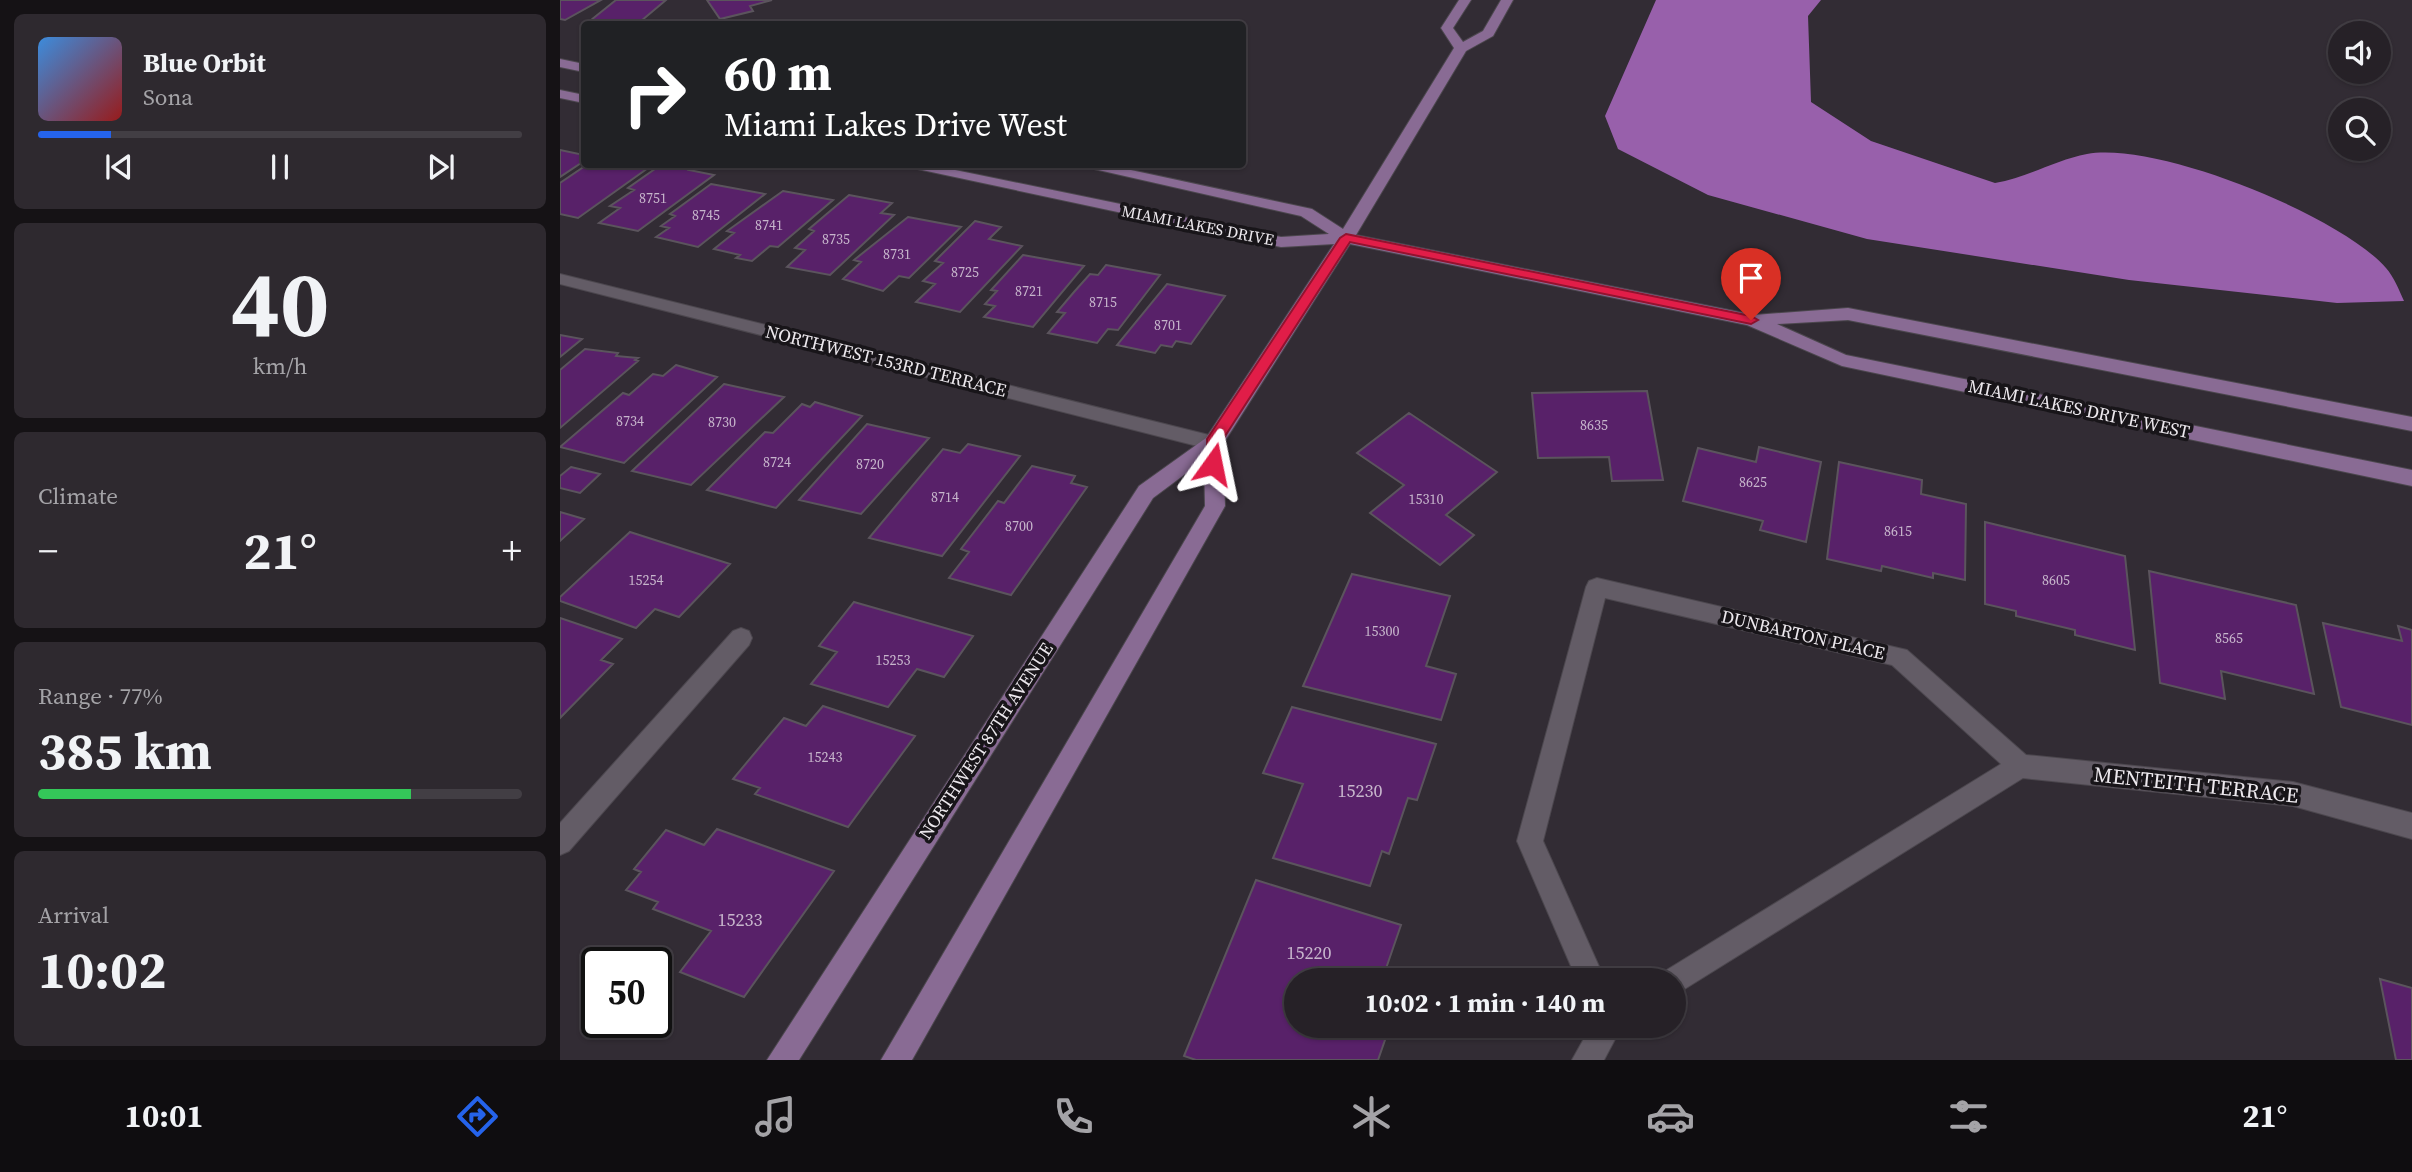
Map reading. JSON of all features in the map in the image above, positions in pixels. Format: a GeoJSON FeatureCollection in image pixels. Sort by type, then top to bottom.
{"type":"FeatureCollection","features":[{"type":"Feature","properties":{"kind":"main road"},"geometry":{"type":"LineString","coordinates":[[1461,48],[1447,28],[1465,0]]}},
{"type":"Feature","properties":{"kind":"main road","name":"NORTHWEST 87TH AVENUE"},"geometry":{"type":"LineString","coordinates":[[782,1060],[1146,492],[1213,443],[1346,238],[1461,48],[1488,33],[1507,0]]}},
{"type":"Feature","properties":{"kind":"main road"},"geometry":{"type":"LineString","coordinates":[[560,64],[581,68]]}},
{"type":"Feature","properties":{"kind":"main road"},"geometry":{"type":"LineString","coordinates":[[560,94],[581,98]]}},
{"type":"Feature","properties":{"kind":"main road","name":"MIAMI LAKES DRIVE"},"geometry":{"type":"LineString","coordinates":[[920,168],[1281,242],[1346,238]]}},
{"type":"Feature","properties":{"kind":"main road","name":"MIAMI LAKES DRIVE"},"geometry":{"type":"LineString","coordinates":[[1098,168],[1306,212],[1346,238]]}},
{"type":"Feature","properties":{"kind":"main road","name":"MIAMI LAKES DRIVE WEST"},"geometry":{"type":"LineString","coordinates":[[1346,238],[1751,320],[1842,360],[2412,478]]}},
{"type":"Feature","properties":{"kind":"main road","name":"MIAMI LAKES DRIVE WEST"},"geometry":{"type":"LineString","coordinates":[[1751,320],[1848,314],[2412,424]]}},
{"type":"Feature","properties":{"kind":"main road"},"geometry":{"type":"LineString","coordinates":[[896,1060],[1215,506],[1213,443]]}},
{"type":"Feature","properties":{"kind":"street","name":"NORTHWEST 153RD TERRACE"},"geometry":{"type":"LineString","coordinates":[[560,279],[1213,443]]}},
{"type":"Feature","properties":{"kind":"street","name":"DUNBARTON PLACE"},"geometry":{"type":"LineString","coordinates":[[1586,968],[1530,841],[1597,587],[1899,657],[2020,766]]}},
{"type":"Feature","properties":{"kind":"street"},"geometry":{"type":"LineString","coordinates":[[560,842],[741,638]]}},
{"type":"Feature","properties":{"kind":"street"},"geometry":{"type":"LineString","coordinates":[[1686,974],[2020,766]]}},
{"type":"Feature","properties":{"kind":"street","name":"MENTEITH TERRACE"},"geometry":{"type":"LineString","coordinates":[[2020,766],[2293,794],[2412,826]]}},
{"type":"Feature","properties":{"kind":"street"},"geometry":{"type":"LineString","coordinates":[[1587,1060],[1601,1038]]}},
{"type":"Feature","properties":{"kind":"shaded area"},"geometry":{"type":"Polygon","coordinates":[[[1656,0],[1821,0],[1808,16],[1811,102],[1871,141],[1995,183],[2087,154],[2118,153],[2200,170],[2289,205],[2363,247],[2386,268],[2404,301],[2337,303],[2129,280],[1867,239],[1708,195],[1618,149],[1605,116],[1656,0]]]}},
{"type":"Feature","properties":{"kind":"building"},"geometry":{"type":"Polygon","coordinates":[[[560,0],[601,0],[565,20],[560,19],[560,0]]]}},
{"type":"Feature","properties":{"kind":"building"},"geometry":{"type":"Polygon","coordinates":[[[616,0],[666,0],[641,21],[591,20],[616,0]]]}},
{"type":"Feature","properties":{"kind":"building"},"geometry":{"type":"Polygon","coordinates":[[[707,0],[772,0],[750,6],[753,11],[720,19],[707,0]]]}},
{"type":"Feature","properties":{"kind":"building"},"geometry":{"type":"Polygon","coordinates":[[[560,150],[581,154],[581,163],[560,177],[560,150]]]}},
{"type":"Feature","properties":{"kind":"building"},"geometry":{"type":"Polygon","coordinates":[[[582,168],[648,168],[578,218],[560,214],[560,183],[582,168]]]}},
{"type":"Feature","properties":{"kind":"building"},"geometry":{"type":"Polygon","coordinates":[[[656,168],[692,168],[689,170],[714,175],[638,231],[599,223],[620,208],[610,206],[634,190],[628,188],[656,168]]]}},
{"type":"Feature","properties":{"kind":"building"},"geometry":{"type":"Polygon","coordinates":[[[711,184],[765,194],[698,247],[656,237],[669,228],[661,226],[675,216],[670,214],[711,184]]]}},
{"type":"Feature","properties":{"kind":"building"},"geometry":{"type":"Polygon","coordinates":[[[783,191],[833,200],[778,247],[770,246],[752,261],[736,258],[740,255],[714,249],[734,233],[727,231],[783,191]]]}},
{"type":"Feature","properties":{"kind":"building"},"geometry":{"type":"Polygon","coordinates":[[[849,195],[892,203],[881,213],[894,215],[830,275],[787,267],[805,250],[795,248],[814,231],[809,229],[849,195]]]}},
{"type":"Feature","properties":{"kind":"building"},"geometry":{"type":"Polygon","coordinates":[[[908,217],[961,227],[909,278],[899,276],[883,291],[843,279],[861,262],[854,260],[908,217]]]}},
{"type":"Feature","properties":{"kind":"building"},"geometry":{"type":"Polygon","coordinates":[[[975,221],[1001,227],[989,239],[1022,246],[960,312],[916,302],[935,284],[923,281],[943,263],[935,261],[975,221]]]}},
{"type":"Feature","properties":{"kind":"building"},"geometry":{"type":"Polygon","coordinates":[[[1023,255],[1084,266],[1033,327],[984,317],[995,306],[985,304],[997,291],[991,290],[1023,255]]]}},
{"type":"Feature","properties":{"kind":"building"},"geometry":{"type":"Polygon","coordinates":[[[1106,265],[1160,275],[1118,330],[1108,329],[1097,343],[1048,333],[1065,313],[1057,312],[1074,292],[1090,274],[1098,275],[1106,265]]]}},
{"type":"Feature","properties":{"kind":"building"},"geometry":{"type":"Polygon","coordinates":[[[1167,284],[1225,296],[1191,344],[1176,341],[1172,347],[1161,345],[1155,353],[1117,345],[1167,284]]]}},
{"type":"Feature","properties":{"kind":"building"},"geometry":{"type":"Polygon","coordinates":[[[560,335],[582,339],[560,357],[560,335]]]}},
{"type":"Feature","properties":{"kind":"building"},"geometry":{"type":"Polygon","coordinates":[[[585,349],[618,353],[616,356],[638,358],[635,360],[638,361],[560,428],[560,370],[585,349]]]}},
{"type":"Feature","properties":{"kind":"building"},"geometry":{"type":"Polygon","coordinates":[[[676,365],[717,377],[624,463],[560,447],[623,393],[629,395],[653,374],[663,376],[676,365]]]}},
{"type":"Feature","properties":{"kind":"building"},"geometry":{"type":"Polygon","coordinates":[[[724,384],[784,397],[691,485],[632,471],[724,384]]]}},
{"type":"Feature","properties":{"kind":"building"},"geometry":{"type":"Polygon","coordinates":[[[1647,391],[1663,480],[1612,481],[1609,457],[1538,458],[1532,393],[1647,391]]]}},
{"type":"Feature","properties":{"kind":"building"},"geometry":{"type":"Polygon","coordinates":[[[815,402],[862,416],[776,508],[707,490],[765,432],[773,433],[802,404],[810,407],[815,402]]]}},
{"type":"Feature","properties":{"kind":"building"},"geometry":{"type":"Polygon","coordinates":[[[1409,413],[1497,472],[1446,515],[1474,535],[1440,565],[1370,513],[1404,485],[1357,453],[1409,413]]]}},
{"type":"Feature","properties":{"kind":"building"},"geometry":{"type":"Polygon","coordinates":[[[867,424],[929,438],[861,514],[799,500],[867,424]]]}},
{"type":"Feature","properties":{"kind":"building"},"geometry":{"type":"Polygon","coordinates":[[[968,444],[1020,456],[942,556],[869,538],[943,449],[960,453],[968,444]]]}},
{"type":"Feature","properties":{"kind":"building"},"geometry":{"type":"Polygon","coordinates":[[[1759,447],[1821,462],[1806,542],[1760,530],[1763,521],[1683,501],[1698,448],[1756,462],[1759,447]]]}},
{"type":"Feature","properties":{"kind":"building"},"geometry":{"type":"Polygon","coordinates":[[[1839,462],[1922,480],[1921,494],[1966,504],[1965,580],[1933,573],[1933,578],[1882,566],[1881,571],[1827,559],[1839,462]]]}},
{"type":"Feature","properties":{"kind":"building"},"geometry":{"type":"Polygon","coordinates":[[[1032,466],[1075,476],[1071,483],[1087,487],[1011,595],[949,578],[969,552],[961,549],[998,501],[1004,503],[1032,466]]]}},
{"type":"Feature","properties":{"kind":"building"},"geometry":{"type":"Polygon","coordinates":[[[571,467],[600,474],[580,493],[560,488],[560,476],[571,467]]]}},
{"type":"Feature","properties":{"kind":"building"},"geometry":{"type":"Polygon","coordinates":[[[560,512],[584,519],[560,541],[560,512]]]}},
{"type":"Feature","properties":{"kind":"building"},"geometry":{"type":"Polygon","coordinates":[[[1985,522],[2125,556],[2135,650],[2075,635],[2075,630],[2016,616],[2016,611],[1985,604],[1985,522]]]}},
{"type":"Feature","properties":{"kind":"building"},"geometry":{"type":"Polygon","coordinates":[[[630,532],[730,564],[679,617],[655,609],[636,628],[560,601],[560,597],[630,532]]]}},
{"type":"Feature","properties":{"kind":"building"},"geometry":{"type":"Polygon","coordinates":[[[2149,571],[2296,605],[2314,694],[2221,671],[2225,699],[2160,683],[2149,571]]]}},
{"type":"Feature","properties":{"kind":"building"},"geometry":{"type":"Polygon","coordinates":[[[1352,574],[1450,596],[1426,666],[1456,674],[1441,720],[1303,686],[1352,574]]]}},
{"type":"Feature","properties":{"kind":"building"},"geometry":{"type":"Polygon","coordinates":[[[854,602],[973,636],[944,677],[917,669],[888,707],[811,684],[837,652],[819,646],[854,602]]]}},
{"type":"Feature","properties":{"kind":"building"},"geometry":{"type":"Polygon","coordinates":[[[560,618],[622,639],[601,660],[613,664],[560,718],[560,618]]]}},
{"type":"Feature","properties":{"kind":"building"},"geometry":{"type":"Polygon","coordinates":[[[2323,623],[2402,641],[2398,626],[2412,630],[2412,725],[2341,707],[2323,623]]]}},
{"type":"Feature","properties":{"kind":"building"},"geometry":{"type":"Polygon","coordinates":[[[823,706],[915,736],[848,827],[755,794],[760,788],[733,779],[784,718],[806,726],[823,706]]]}},
{"type":"Feature","properties":{"kind":"building"},"geometry":{"type":"Polygon","coordinates":[[[1292,707],[1436,744],[1417,800],[1408,798],[1389,854],[1382,851],[1370,886],[1273,858],[1303,784],[1263,773],[1292,707]]]}},
{"type":"Feature","properties":{"kind":"building"},"geometry":{"type":"Polygon","coordinates":[[[717,829],[834,871],[744,997],[680,972],[711,931],[653,909],[658,902],[626,890],[641,872],[634,869],[666,830],[704,845],[717,829]]]}},
{"type":"Feature","properties":{"kind":"building"},"geometry":{"type":"Polygon","coordinates":[[[1256,880],[1401,925],[1386,968],[1284,968],[1284,1038],[1386,1038],[1378,1060],[1196,1060],[1184,1056],[1256,880]]]}},
{"type":"Feature","properties":{"kind":"building"},"geometry":{"type":"Polygon","coordinates":[[[2380,979],[2412,988],[2412,1060],[2396,1060],[2380,979]]]}},
{"type":"Feature","properties":{"kind":"route"},"geometry":{"type":"LineString","coordinates":[[1213,464],[1213,443],[1346,238],[1751,320]]}}]}
